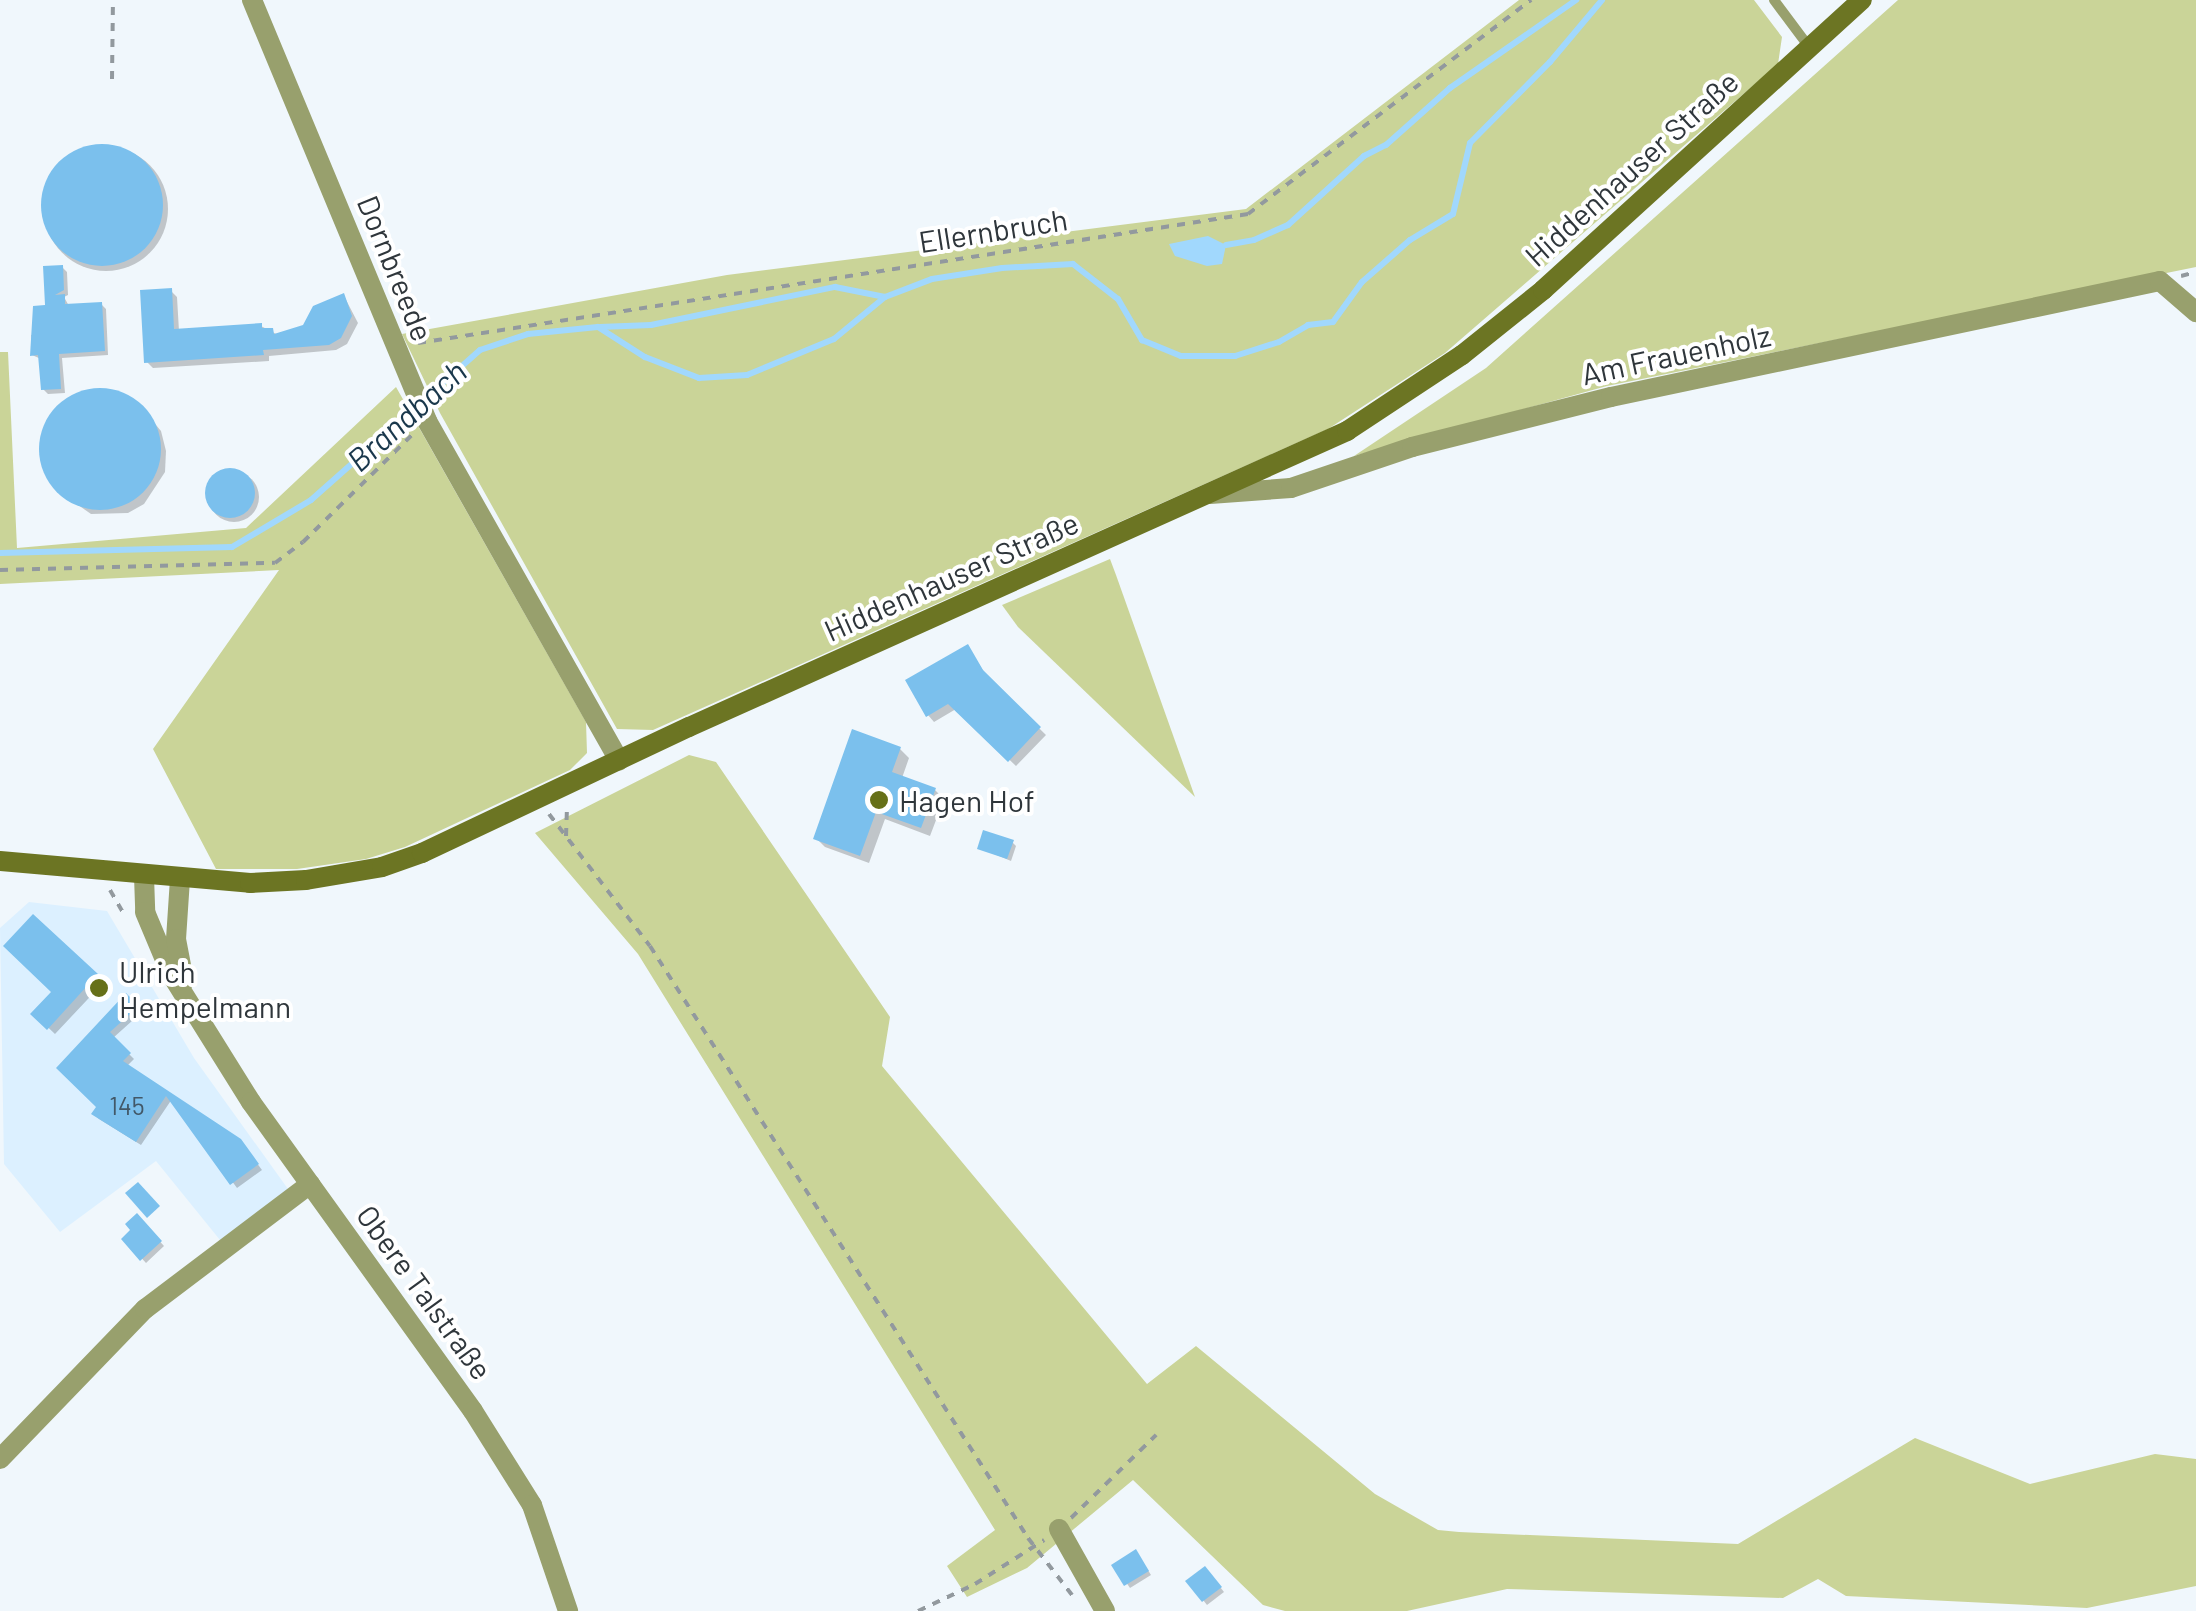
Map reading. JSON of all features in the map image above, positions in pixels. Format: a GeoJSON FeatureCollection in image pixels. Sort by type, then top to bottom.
{"type":"FeatureCollection","features":[{"type":"Feature","properties":{"kind":"main road","name":"Hiddenhauser Straße"},"geometry":{"type":"LineString","coordinates":[[0,861],[180,879],[306,880],[382,867],[1346,431],[1462,355],[1543,290],[1862,0]]}},
{"type":"Feature","properties":{"kind":"street","name":"Dornbreede"},"geometry":{"type":"LineString","coordinates":[[252,0],[428,421],[619,760]]}},
{"type":"Feature","properties":{"kind":"street","name":"Am Frauenholz"},"geometry":{"type":"LineString","coordinates":[[1209,494],[1290,488],[1412,447],[1610,397],[2160,281],[2196,312]]}},
{"type":"Feature","properties":{"kind":"street","name":"Obere Talstraße"},"geometry":{"type":"LineString","coordinates":[[144,876],[145,912],[170,974],[310,1184],[473,1411],[532,1505],[568,1611]]}},
{"type":"Feature","properties":{"kind":"street","name":"Obere Talstraße"},"geometry":{"type":"LineString","coordinates":[[180,879],[176,939],[180,970],[202,1024]]}},
{"type":"Feature","properties":{"kind":"street"},"geometry":{"type":"LineString","coordinates":[[0,1459],[146,1309],[310,1184]]}},
{"type":"Feature","properties":{"kind":"street"},"geometry":{"type":"LineString","coordinates":[[1059,1529],[1105,1611]]}},
{"type":"Feature","properties":{"kind":"lane"},"geometry":{"type":"LineString","coordinates":[[1774,0],[1809,47]]}},
{"type":"Feature","properties":{"kind":"path"},"geometry":{"type":"LineString","coordinates":[[112,79],[113,0]]}},
{"type":"Feature","properties":{"kind":"path","name":"Ellernbruch"},"geometry":{"type":"LineString","coordinates":[[395,348],[465,332],[1248,214],[1531,0]]}},
{"type":"Feature","properties":{"kind":"path"},"geometry":{"type":"LineString","coordinates":[[0,570],[275,563],[303,542],[428,421]]}},
{"type":"Feature","properties":{"kind":"path"},"geometry":{"type":"LineString","coordinates":[[538,798],[650,946],[1007,1505],[1076,1601]]}},
{"type":"Feature","properties":{"kind":"shaded area"},"geometry":{"type":"Polygon","coordinates":[[[29,902],[107,911],[194,1058],[288,1189],[220,1240],[156,1161],[60,1232],[4,1164],[0,928],[29,902]]]}},
{"type":"Feature","properties":{"kind":"green space"},"geometry":{"type":"Polygon","coordinates":[[[1519,0],[1754,0],[1782,37],[1778,64],[1445,353],[1328,429],[653,730],[617,729],[440,413],[402,334],[727,275],[1246,209],[1519,0]]]}},
{"type":"Feature","properties":{"kind":"green space"},"geometry":{"type":"Polygon","coordinates":[[[1898,0],[2196,0],[2196,267],[1607,386],[1354,456],[1486,368],[1898,0]]]}},
{"type":"Feature","properties":{"kind":"green space"},"geometry":{"type":"Polygon","coordinates":[[[0,352],[8,352],[17,548],[246,528],[396,387],[586,722],[587,753],[570,770],[405,847],[366,859],[297,869],[216,869],[153,749],[279,570],[0,584],[0,352]]]}},
{"type":"Feature","properties":{"kind":"green space"},"geometry":{"type":"Polygon","coordinates":[[[1110,559],[1195,797],[1018,627],[1002,605],[1110,559]]]}},
{"type":"Feature","properties":{"kind":"green space"},"geometry":{"type":"Polygon","coordinates":[[[689,755],[716,762],[890,1017],[882,1066],[1147,1384],[1196,1346],[1375,1494],[1438,1530],[1459,1532],[1738,1544],[1915,1438],[2030,1484],[2155,1454],[2196,1459],[2196,1586],[2087,1608],[1846,1596],[1818,1579],[1783,1598],[1507,1589],[1407,1611],[1285,1611],[1263,1605],[1133,1480],[1027,1568],[967,1597],[947,1566],[995,1530],[638,954],[535,833],[689,755]]]}},
{"type":"Feature","properties":{"kind":"water"},"geometry":{"type":"Polygon","coordinates":[[[1208,236],[1226,245],[1222,264],[1207,266],[1175,256],[1169,244],[1208,236]]]}},
{"type":"Feature","properties":{"kind":"building"},"geometry":{"type":"Polygon","coordinates":[[[102,144],[125,148],[145,162],[159,182],[163,205],[159,228],[145,248],[125,262],[102,266],[79,262],[59,248],[45,228],[41,205],[45,182],[59,162],[79,148],[102,144]]]}},
{"type":"Feature","properties":{"kind":"building"},"geometry":{"type":"Polygon","coordinates":[[[63,265],[64,290],[55,295],[65,294],[65,304],[102,302],[105,351],[59,354],[61,389],[41,390],[38,355],[30,356],[33,306],[45,305],[43,266],[63,265]]]}},
{"type":"Feature","properties":{"kind":"building"},"geometry":{"type":"Polygon","coordinates":[[[172,288],[174,329],[262,323],[262,328],[273,328],[274,334],[303,325],[313,306],[344,293],[352,316],[341,338],[329,345],[263,350],[264,355],[144,363],[140,290],[172,288]]]}},
{"type":"Feature","properties":{"kind":"building"},"geometry":{"type":"Polygon","coordinates":[[[100,388],[123,392],[143,406],[157,426],[161,449],[157,472],[143,492],[123,506],[100,510],[77,506],[57,492],[43,472],[39,449],[43,426],[57,406],[77,392],[100,388]]]}},
{"type":"Feature","properties":{"kind":"building"},"geometry":{"type":"Polygon","coordinates":[[[230,468],[248,475],[255,493],[248,511],[230,518],[212,511],[205,493],[212,475],[230,468]]]}},
{"type":"Feature","properties":{"kind":"building"},"geometry":{"type":"Polygon","coordinates":[[[968,644],[983,670],[1041,727],[1008,762],[948,704],[926,717],[905,680],[968,644]]]}},
{"type":"Feature","properties":{"kind":"building","name":"Hagen Hof"},"geometry":{"type":"Polygon","coordinates":[[[852,729],[901,747],[892,772],[936,788],[921,828],[876,812],[860,856],[813,839],[852,729]]]}},
{"type":"Feature","properties":{"kind":"building"},"geometry":{"type":"Polygon","coordinates":[[[983,830],[1014,840],[1007,859],[977,849],[983,830]]]}},
{"type":"Feature","properties":{"kind":"building"},"geometry":{"type":"Polygon","coordinates":[[[33,914],[98,974],[47,1030],[30,1014],[51,992],[3,946],[33,914]]]}},
{"type":"Feature","properties":{"kind":"building"},"geometry":{"type":"Polygon","coordinates":[[[126,993],[139,1006],[110,1032],[131,1053],[123,1061],[241,1139],[259,1164],[230,1185],[166,1096],[136,1142],[91,1114],[96,1107],[56,1068],[126,993]]]}},
{"type":"Feature","properties":{"kind":"building"},"geometry":{"type":"Polygon","coordinates":[[[138,1182],[160,1206],[147,1218],[125,1193],[138,1182]]]}},
{"type":"Feature","properties":{"kind":"building"},"geometry":{"type":"Polygon","coordinates":[[[137,1213],[162,1241],[140,1261],[121,1239],[130,1230],[125,1224],[137,1213]]]}},
{"type":"Feature","properties":{"kind":"building"},"geometry":{"type":"Polygon","coordinates":[[[1136,1549],[1149,1571],[1124,1586],[1111,1565],[1136,1549]]]}},
{"type":"Feature","properties":{"kind":"building"},"geometry":{"type":"Polygon","coordinates":[[[1205,1566],[1222,1587],[1202,1602],[1185,1581],[1205,1566]]]}},
{"type":"Feature","properties":{"kind":"waterway"},"geometry":{"type":"LineString","coordinates":[[1226,245],[1254,240],[1288,225],[1364,156],[1386,145],[1450,88],[1576,0]]}},
{"type":"Feature","properties":{"kind":"waterway","name":"Brandbach"},"geometry":{"type":"LineString","coordinates":[[0,553],[232,547],[311,500],[480,350],[528,334],[598,327],[645,357],[699,378],[747,375],[834,339],[885,297],[932,279],[1002,268],[1073,264],[1118,299],[1142,340],[1181,356],[1235,356],[1279,342],[1308,325],[1333,322],[1362,282],[1410,240],[1453,214],[1470,143],[1550,62],[1602,0]]}},
{"type":"Feature","properties":{"kind":"waterway"},"geometry":{"type":"LineString","coordinates":[[600,327],[651,325],[835,287],[885,297]]}},
{"type":"Feature","properties":{"kind":"place","name":"Hagen Hof"},"geometry":{"type":"Point","coordinates":[879,800]}},
{"type":"Feature","properties":{"kind":"place","name":"Ulrich Hempelmann"},"geometry":{"type":"Point","coordinates":[99,988]}}]}
